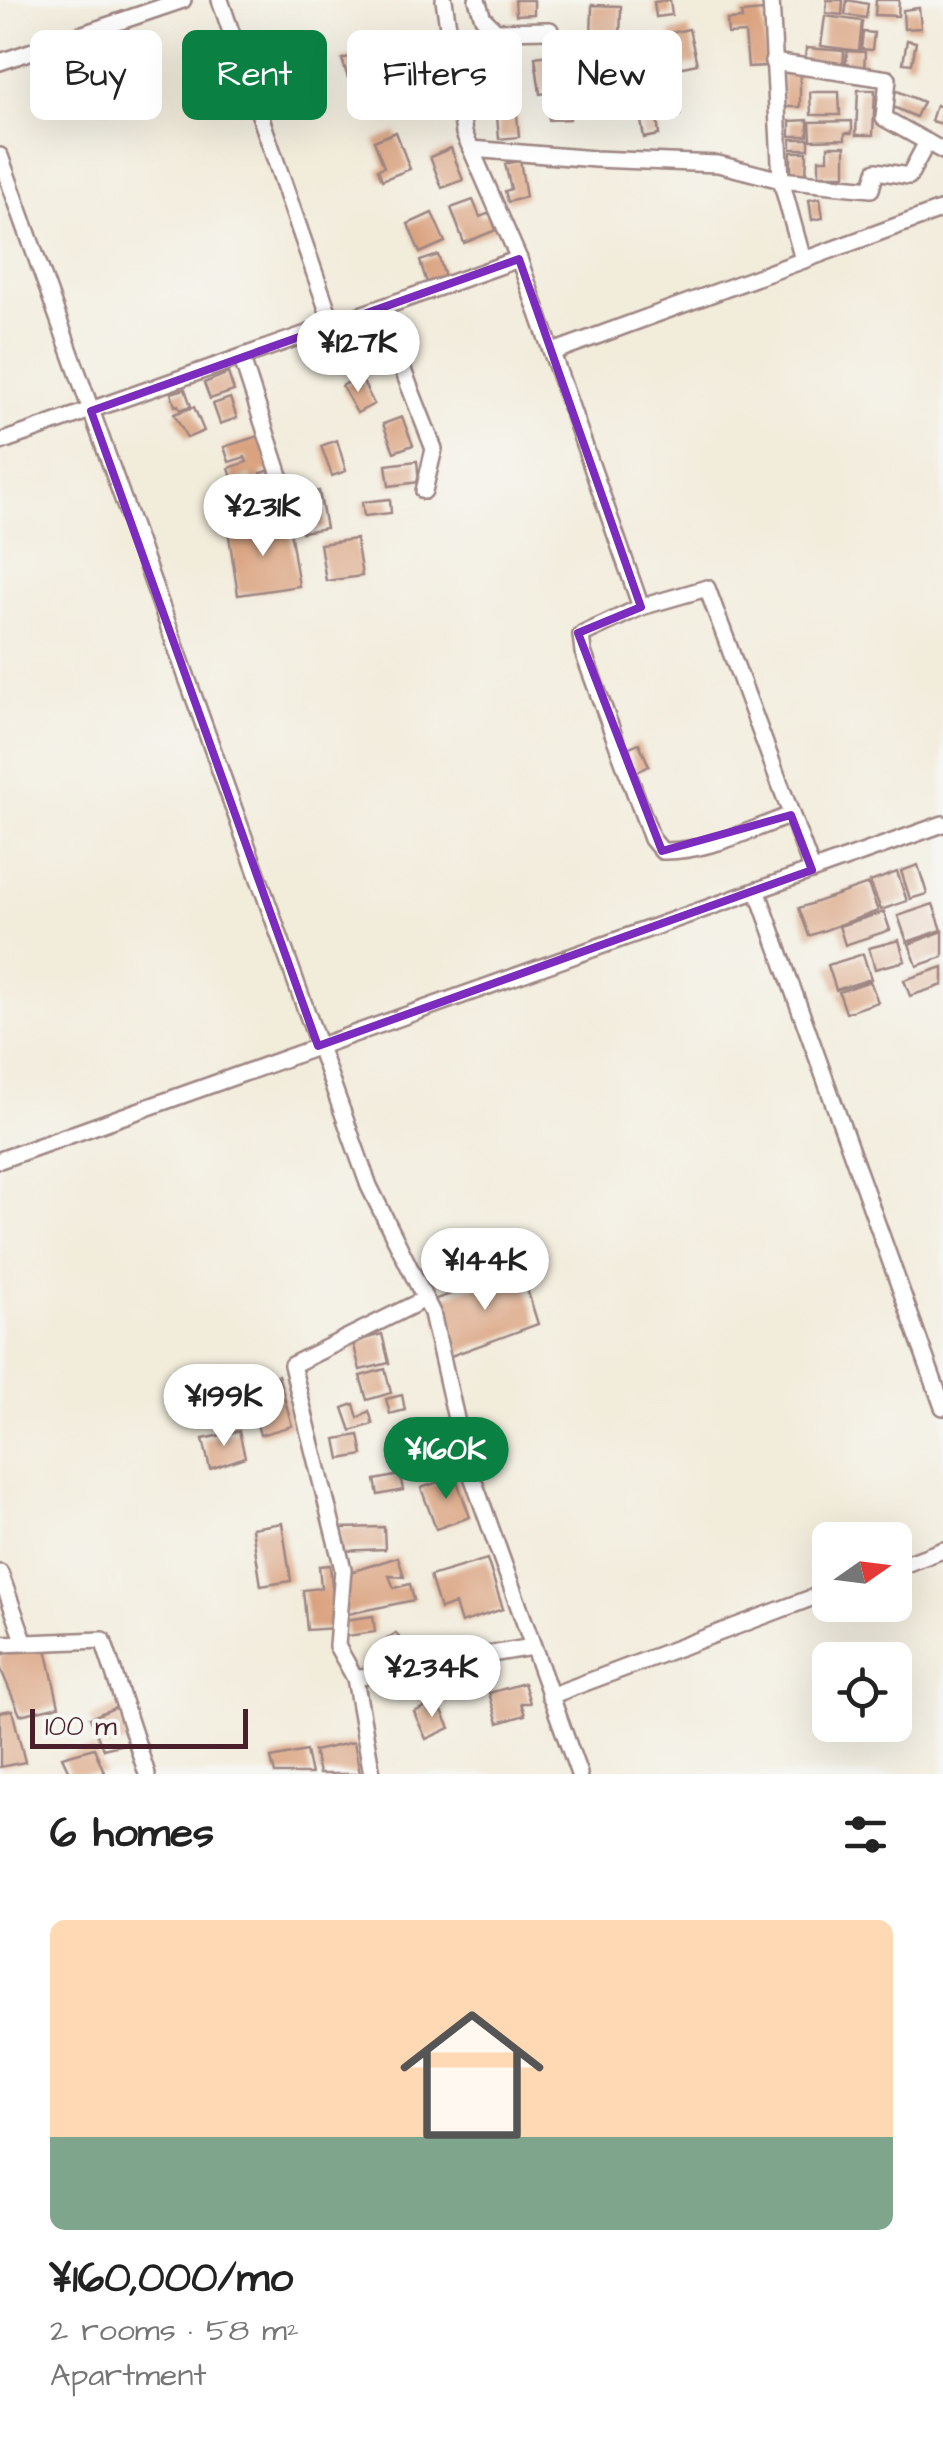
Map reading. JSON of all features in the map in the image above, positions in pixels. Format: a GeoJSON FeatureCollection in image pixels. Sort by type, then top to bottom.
{"type":"FeatureCollection","features":[{"type":"Feature","properties":{"kind":"street"},"geometry":{"type":"LineString","coordinates":[[0,62],[183,0]]}},
{"type":"Feature","properties":{"kind":"street"},"geometry":{"type":"LineString","coordinates":[[220,0],[333,326]]}},
{"type":"Feature","properties":{"kind":"street"},"geometry":{"type":"LineString","coordinates":[[444,0],[464,133],[519,258],[641,608]]}},
{"type":"Feature","properties":{"kind":"street"},"geometry":{"type":"LineString","coordinates":[[477,0],[483,18],[496,31],[542,30]]}},
{"type":"Feature","properties":{"kind":"street"},"geometry":{"type":"LineString","coordinates":[[771,0],[780,180],[803,260]]}},
{"type":"Feature","properties":{"kind":"street"},"geometry":{"type":"LineString","coordinates":[[773,62],[888,80],[884,118],[943,151]]}},
{"type":"Feature","properties":{"kind":"street"},"geometry":{"type":"LineString","coordinates":[[470,149],[718,164],[780,180],[871,189],[876,170],[910,176],[927,142]]}},
{"type":"Feature","properties":{"kind":"street"},"geometry":{"type":"LineString","coordinates":[[0,156],[368,1186],[426,1299],[438,1335],[464,1454],[578,1774]]}},
{"type":"Feature","properties":{"kind":"street"},"geometry":{"type":"LineString","coordinates":[[553,352],[943,209]]}},
{"type":"Feature","properties":{"kind":"street"},"geometry":{"type":"LineString","coordinates":[[0,442],[519,258]]}},
{"type":"Feature","properties":{"kind":"street"},"geometry":{"type":"LineString","coordinates":[[379,309],[434,450],[424,491]]}},
{"type":"Feature","properties":{"kind":"street"},"geometry":{"type":"LineString","coordinates":[[242,358],[286,494]]}},
{"type":"Feature","properties":{"kind":"street"},"geometry":{"type":"LineString","coordinates":[[791,815],[710,844],[679,852],[662,851],[652,840],[580,635],[641,608],[707,588],[812,870]]}},
{"type":"Feature","properties":{"kind":"street"},"geometry":{"type":"LineString","coordinates":[[0,1160],[943,824]]}},
{"type":"Feature","properties":{"kind":"street"},"geometry":{"type":"LineString","coordinates":[[757,890],[943,1407]]}},
{"type":"Feature","properties":{"kind":"street"},"geometry":{"type":"LineString","coordinates":[[372,1774],[354,1678],[337,1646],[343,1569],[292,1365],[426,1299]]}},
{"type":"Feature","properties":{"kind":"street"},"geometry":{"type":"LineString","coordinates":[[912,1562],[943,1550]]}},
{"type":"Feature","properties":{"kind":"street"},"geometry":{"type":"LineString","coordinates":[[0,1573],[25,1643]]}},
{"type":"Feature","properties":{"kind":"street"},"geometry":{"type":"LineString","coordinates":[[550,1696],[812,1598]]}},
{"type":"Feature","properties":{"kind":"street"},"geometry":{"type":"LineString","coordinates":[[0,1644],[103,1640],[147,1774]]}},
{"type":"Feature","properties":{"kind":"street"},"geometry":{"type":"LineString","coordinates":[[354,1678],[532,1647]]}},
{"type":"Feature","properties":{"kind":"highlighted area"},"geometry":{"type":"Polygon","coordinates":[[[519,259],[641,607],[578,633],[662,851],[791,815],[812,870],[318,1046],[91,411],[519,259]]]}},
{"type":"Feature","properties":{"kind":"building"},"geometry":{"type":"Polygon","coordinates":[[[515,0],[534,0],[534,14],[516,15],[515,0]]]}},
{"type":"Feature","properties":{"kind":"building"},"geometry":{"type":"Polygon","coordinates":[[[670,0],[672,15],[656,17],[654,2],[670,0]]]}},
{"type":"Feature","properties":{"kind":"building"},"geometry":{"type":"Polygon","coordinates":[[[827,0],[843,0],[842,15],[826,13],[827,0]]]}},
{"type":"Feature","properties":{"kind":"building"},"geometry":{"type":"Polygon","coordinates":[[[847,0],[868,4],[866,18],[845,15],[847,0]]]}},
{"type":"Feature","properties":{"kind":"building"},"geometry":{"type":"Polygon","coordinates":[[[876,0],[899,0],[898,16],[875,15],[876,0]]]}},
{"type":"Feature","properties":{"kind":"building"},"geometry":{"type":"Polygon","coordinates":[[[592,5],[621,6],[620,30],[591,30],[592,5]]]}},
{"type":"Feature","properties":{"kind":"building"},"geometry":{"type":"Polygon","coordinates":[[[919,8],[921,28],[904,29],[903,10],[919,8]]]}},
{"type":"Feature","properties":{"kind":"building"},"geometry":{"type":"Polygon","coordinates":[[[763,11],[767,66],[748,67],[745,33],[728,34],[727,20],[742,19],[741,13],[763,11]]]}},
{"type":"Feature","properties":{"kind":"building"},"geometry":{"type":"Polygon","coordinates":[[[825,16],[862,21],[859,51],[821,46],[825,16]]]}},
{"type":"Feature","properties":{"kind":"building"},"geometry":{"type":"Polygon","coordinates":[[[689,29],[697,64],[682,67],[682,30],[689,29]]]}},
{"type":"Feature","properties":{"kind":"building"},"geometry":{"type":"Polygon","coordinates":[[[863,32],[874,33],[872,50],[861,49],[863,32]]]}},
{"type":"Feature","properties":{"kind":"building"},"geometry":{"type":"Polygon","coordinates":[[[907,40],[916,42],[912,64],[903,63],[907,40]]]}},
{"type":"Feature","properties":{"kind":"building"},"geometry":{"type":"Polygon","coordinates":[[[806,48],[844,51],[843,67],[805,60],[806,48]]]}},
{"type":"Feature","properties":{"kind":"building"},"geometry":{"type":"Polygon","coordinates":[[[847,51],[865,52],[864,71],[845,70],[847,51]]]}},
{"type":"Feature","properties":{"kind":"building"},"geometry":{"type":"Polygon","coordinates":[[[542,56],[542,94],[540,94],[535,57],[542,56]]]}},
{"type":"Feature","properties":{"kind":"building"},"geometry":{"type":"Polygon","coordinates":[[[782,73],[800,73],[800,107],[782,107],[782,73]]]}},
{"type":"Feature","properties":{"kind":"building"},"geometry":{"type":"Polygon","coordinates":[[[858,90],[875,90],[873,135],[856,135],[858,90]]]}},
{"type":"Feature","properties":{"kind":"building"},"geometry":{"type":"Polygon","coordinates":[[[895,90],[923,102],[916,117],[889,105],[895,90]]]}},
{"type":"Feature","properties":{"kind":"building"},"geometry":{"type":"Polygon","coordinates":[[[810,92],[839,92],[840,115],[811,115],[810,92]]]}},
{"type":"Feature","properties":{"kind":"building"},"geometry":{"type":"Polygon","coordinates":[[[936,105],[943,107],[943,124],[931,121],[936,105]]]}},
{"type":"Feature","properties":{"kind":"building"},"geometry":{"type":"Polygon","coordinates":[[[497,120],[518,120],[519,137],[499,139],[497,120]]]}},
{"type":"Feature","properties":{"kind":"building"},"geometry":{"type":"Polygon","coordinates":[[[657,120],[659,135],[644,138],[641,121],[657,120]]]}},
{"type":"Feature","properties":{"kind":"building"},"geometry":{"type":"Polygon","coordinates":[[[808,120],[808,136],[790,136],[790,121],[808,120]]]}},
{"type":"Feature","properties":{"kind":"building"},"geometry":{"type":"Polygon","coordinates":[[[852,121],[852,133],[845,133],[845,139],[811,140],[810,122],[852,121]]]}},
{"type":"Feature","properties":{"kind":"building"},"geometry":{"type":"Polygon","coordinates":[[[396,132],[410,169],[382,180],[378,169],[384,167],[374,141],[396,132]]]}},
{"type":"Feature","properties":{"kind":"building"},"geometry":{"type":"Polygon","coordinates":[[[791,139],[809,139],[809,149],[791,149],[791,139]]]}},
{"type":"Feature","properties":{"kind":"building"},"geometry":{"type":"Polygon","coordinates":[[[828,146],[845,146],[845,175],[819,175],[819,159],[828,159],[828,146]]]}},
{"type":"Feature","properties":{"kind":"building"},"geometry":{"type":"Polygon","coordinates":[[[451,148],[463,180],[442,188],[430,157],[451,148]]]}},
{"type":"Feature","properties":{"kind":"building"},"geometry":{"type":"Polygon","coordinates":[[[791,152],[807,152],[806,178],[791,178],[791,152]]]}},
{"type":"Feature","properties":{"kind":"building"},"geometry":{"type":"Polygon","coordinates":[[[520,160],[526,197],[508,202],[505,191],[511,189],[505,164],[520,160]]]}},
{"type":"Feature","properties":{"kind":"building"},"geometry":{"type":"Polygon","coordinates":[[[820,198],[823,218],[812,220],[809,200],[820,198]]]}},
{"type":"Feature","properties":{"kind":"building"},"geometry":{"type":"Polygon","coordinates":[[[473,200],[480,217],[490,213],[496,230],[464,243],[451,208],[473,200]]]}},
{"type":"Feature","properties":{"kind":"building"},"geometry":{"type":"Polygon","coordinates":[[[432,213],[445,242],[420,253],[408,224],[432,213]]]}},
{"type":"Feature","properties":{"kind":"building"},"geometry":{"type":"Polygon","coordinates":[[[438,255],[445,277],[427,283],[420,261],[438,255]]]}},
{"type":"Feature","properties":{"kind":"building"},"geometry":{"type":"Polygon","coordinates":[[[228,373],[234,391],[210,399],[204,383],[228,373]]]}},
{"type":"Feature","properties":{"kind":"building"},"geometry":{"type":"Polygon","coordinates":[[[360,376],[374,404],[357,413],[342,386],[360,376]]]}},
{"type":"Feature","properties":{"kind":"building"},"geometry":{"type":"Polygon","coordinates":[[[185,389],[191,406],[180,410],[171,393],[185,389]]]}},
{"type":"Feature","properties":{"kind":"building"},"geometry":{"type":"Polygon","coordinates":[[[230,398],[237,418],[220,424],[213,404],[230,398]]]}},
{"type":"Feature","properties":{"kind":"building"},"geometry":{"type":"Polygon","coordinates":[[[194,407],[204,431],[187,438],[174,414],[194,407]]]}},
{"type":"Feature","properties":{"kind":"building"},"geometry":{"type":"Polygon","coordinates":[[[402,417],[413,445],[394,452],[383,424],[402,417]]]}},
{"type":"Feature","properties":{"kind":"building"},"geometry":{"type":"Polygon","coordinates":[[[261,435],[271,470],[261,473],[263,478],[253,482],[251,476],[233,481],[229,468],[247,462],[245,457],[229,462],[224,447],[261,435]]]}},
{"type":"Feature","properties":{"kind":"building"},"geometry":{"type":"Polygon","coordinates":[[[337,440],[346,471],[332,476],[321,446],[337,440]]]}},
{"type":"Feature","properties":{"kind":"building"},"geometry":{"type":"Polygon","coordinates":[[[417,461],[419,482],[389,486],[386,465],[417,461]]]}},
{"type":"Feature","properties":{"kind":"building"},"geometry":{"type":"Polygon","coordinates":[[[319,491],[326,528],[302,532],[295,495],[319,491]]]}},
{"type":"Feature","properties":{"kind":"building"},"geometry":{"type":"Polygon","coordinates":[[[390,499],[391,513],[364,516],[362,502],[390,499]]]}},
{"type":"Feature","properties":{"kind":"building"},"geometry":{"type":"Polygon","coordinates":[[[289,524],[299,586],[238,595],[228,529],[252,526],[254,536],[264,534],[263,528],[289,524]]]}},
{"type":"Feature","properties":{"kind":"building"},"geometry":{"type":"Polygon","coordinates":[[[356,539],[362,576],[326,581],[320,544],[356,539]]]}},
{"type":"Feature","properties":{"kind":"building"},"geometry":{"type":"Polygon","coordinates":[[[639,743],[649,766],[637,772],[629,747],[639,743]]]}},
{"type":"Feature","properties":{"kind":"building"},"geometry":{"type":"Polygon","coordinates":[[[918,865],[927,894],[910,899],[901,871],[918,865]]]}},
{"type":"Feature","properties":{"kind":"building"},"geometry":{"type":"Polygon","coordinates":[[[897,872],[907,901],[881,910],[870,882],[897,872]]]}},
{"type":"Feature","properties":{"kind":"building"},"geometry":{"type":"Polygon","coordinates":[[[868,884],[878,911],[809,936],[799,908],[868,884]]]}},
{"type":"Feature","properties":{"kind":"building"},"geometry":{"type":"Polygon","coordinates":[[[933,904],[942,930],[907,942],[898,916],[933,904]]]}},
{"type":"Feature","properties":{"kind":"building"},"geometry":{"type":"Polygon","coordinates":[[[884,912],[890,930],[845,945],[839,926],[884,912]]]}},
{"type":"Feature","properties":{"kind":"building"},"geometry":{"type":"Polygon","coordinates":[[[943,931],[943,957],[917,966],[909,944],[943,931]]]}},
{"type":"Feature","properties":{"kind":"building"},"geometry":{"type":"Polygon","coordinates":[[[899,940],[905,961],[875,969],[869,948],[899,940]]]}},
{"type":"Feature","properties":{"kind":"building"},"geometry":{"type":"Polygon","coordinates":[[[863,954],[871,979],[836,990],[828,965],[863,954]]]}},
{"type":"Feature","properties":{"kind":"building"},"geometry":{"type":"Polygon","coordinates":[[[943,967],[943,985],[910,996],[904,980],[943,967]]]}},
{"type":"Feature","properties":{"kind":"building"},"geometry":{"type":"Polygon","coordinates":[[[870,981],[878,1002],[846,1013],[839,992],[870,981]]]}},
{"type":"Feature","properties":{"kind":"building"},"geometry":{"type":"Polygon","coordinates":[[[521,1270],[538,1324],[448,1357],[433,1300],[521,1270]]]}},
{"type":"Feature","properties":{"kind":"building"},"geometry":{"type":"Polygon","coordinates":[[[382,1334],[389,1363],[360,1370],[353,1342],[382,1334]]]}},
{"type":"Feature","properties":{"kind":"building"},"geometry":{"type":"Polygon","coordinates":[[[385,1369],[391,1393],[367,1400],[360,1376],[385,1369]]]}},
{"type":"Feature","properties":{"kind":"building"},"geometry":{"type":"Polygon","coordinates":[[[278,1375],[292,1426],[260,1435],[246,1384],[278,1375]]]}},
{"type":"Feature","properties":{"kind":"building"},"geometry":{"type":"Polygon","coordinates":[[[402,1395],[405,1410],[390,1414],[386,1399],[402,1395]]]}},
{"type":"Feature","properties":{"kind":"building"},"geometry":{"type":"Polygon","coordinates":[[[354,1404],[358,1418],[369,1411],[373,1424],[351,1431],[343,1408],[354,1404]]]}},
{"type":"Feature","properties":{"kind":"building"},"geometry":{"type":"Polygon","coordinates":[[[239,1431],[245,1457],[210,1469],[203,1439],[239,1431]]]}},
{"type":"Feature","properties":{"kind":"building"},"geometry":{"type":"Polygon","coordinates":[[[359,1435],[363,1455],[340,1459],[336,1439],[359,1435]]]}},
{"type":"Feature","properties":{"kind":"building"},"geometry":{"type":"Polygon","coordinates":[[[400,1475],[403,1490],[378,1495],[375,1480],[400,1475]]]}},
{"type":"Feature","properties":{"kind":"building"},"geometry":{"type":"Polygon","coordinates":[[[455,1476],[470,1517],[436,1529],[421,1488],[455,1476]]]}},
{"type":"Feature","properties":{"kind":"building"},"geometry":{"type":"Polygon","coordinates":[[[282,1523],[291,1581],[261,1586],[252,1528],[282,1523]]]}},
{"type":"Feature","properties":{"kind":"building"},"geometry":{"type":"Polygon","coordinates":[[[384,1527],[385,1549],[340,1551],[339,1528],[384,1527]]]}},
{"type":"Feature","properties":{"kind":"building"},"geometry":{"type":"Polygon","coordinates":[[[398,1557],[404,1577],[389,1576],[394,1588],[410,1584],[414,1600],[344,1615],[347,1573],[398,1557]]]}},
{"type":"Feature","properties":{"kind":"building"},"geometry":{"type":"Polygon","coordinates":[[[487,1559],[503,1609],[461,1623],[455,1604],[440,1609],[430,1576],[487,1559]]]}},
{"type":"Feature","properties":{"kind":"building"},"geometry":{"type":"Polygon","coordinates":[[[330,1565],[336,1628],[307,1630],[303,1590],[321,1588],[319,1566],[330,1565]]]}},
{"type":"Feature","properties":{"kind":"building"},"geometry":{"type":"Polygon","coordinates":[[[373,1616],[375,1632],[347,1636],[345,1620],[373,1616]]]}},
{"type":"Feature","properties":{"kind":"building"},"geometry":{"type":"Polygon","coordinates":[[[396,1633],[410,1662],[384,1668],[378,1645],[396,1633]]]}},
{"type":"Feature","properties":{"kind":"building"},"geometry":{"type":"Polygon","coordinates":[[[45,1644],[59,1706],[20,1715],[0,1667],[0,1655],[45,1644]]]}},
{"type":"Feature","properties":{"kind":"building"},"geometry":{"type":"Polygon","coordinates":[[[524,1683],[530,1703],[521,1703],[525,1715],[498,1723],[489,1693],[524,1683]]]}},
{"type":"Feature","properties":{"kind":"building"},"geometry":{"type":"Polygon","coordinates":[[[437,1701],[450,1728],[426,1739],[414,1712],[437,1701]]]}},
{"type":"Feature","properties":{"kind":"building"},"geometry":{"type":"Polygon","coordinates":[[[119,1706],[128,1743],[103,1749],[90,1718],[119,1706]]]}},
{"type":"Feature","properties":{"kind":"building"},"geometry":{"type":"Polygon","coordinates":[[[12,1710],[25,1762],[0,1767],[0,1712],[12,1710]]]}},
{"type":"Feature","properties":{"kind":"building"},"geometry":{"type":"Polygon","coordinates":[[[354,1742],[360,1774],[319,1774],[314,1751],[354,1742]]]}},
{"type":"Feature","properties":{"kind":"building"},"geometry":{"type":"Polygon","coordinates":[[[94,1748],[105,1774],[70,1774],[62,1757],[94,1748]]]}},
{"type":"Feature","properties":{"kind":"building"},"geometry":{"type":"Polygon","coordinates":[[[306,1751],[311,1774],[275,1774],[271,1758],[306,1751]]]}}]}
